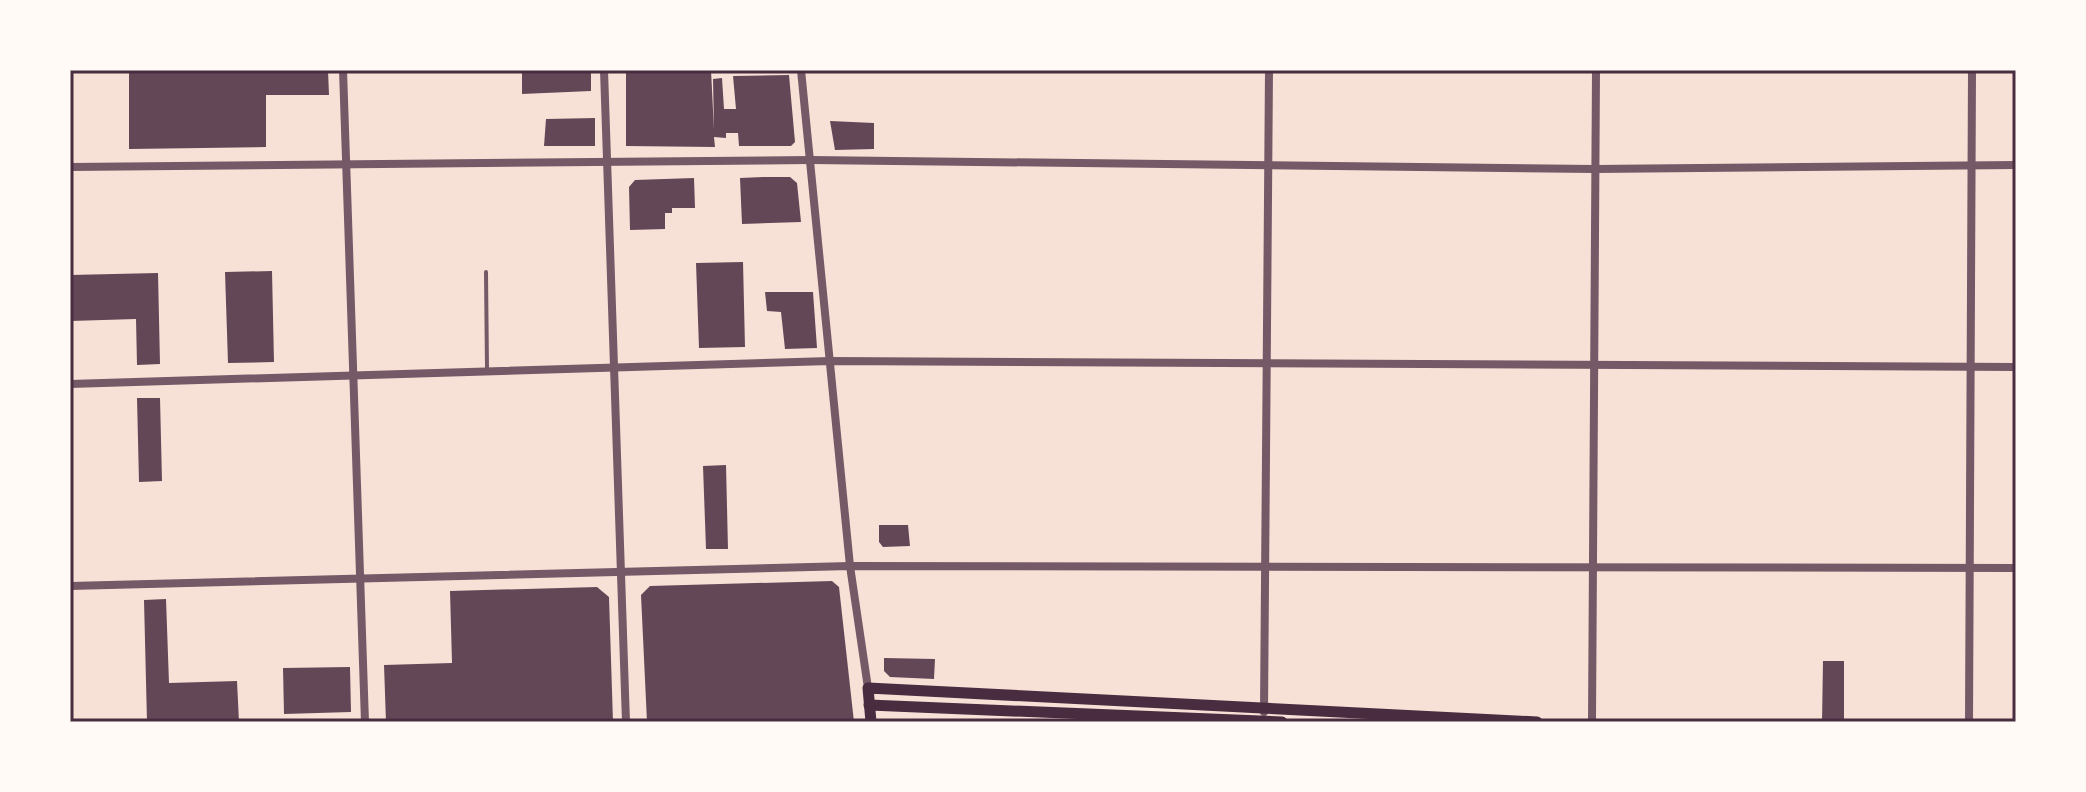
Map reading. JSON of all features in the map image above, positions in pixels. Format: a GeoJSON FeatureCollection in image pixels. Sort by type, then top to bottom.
{"type":"FeatureCollection","features":[{"type":"Feature","properties":{"kind":"main road"},"geometry":{"type":"LineString","coordinates":[[871,722],[868,688],[1186,705],[1264,715],[1537,722]]}},
{"type":"Feature","properties":{"kind":"main road"},"geometry":{"type":"LineString","coordinates":[[869,705],[1183,721],[1264,715],[1282,722]]}},
{"type":"Feature","properties":{"kind":"street"},"geometry":{"type":"LineString","coordinates":[[343,70],[365,722]]}},
{"type":"Feature","properties":{"kind":"street"},"geometry":{"type":"LineString","coordinates":[[604,70],[617,366],[626,722]]}},
{"type":"Feature","properties":{"kind":"street"},"geometry":{"type":"LineString","coordinates":[[801,70],[850,566],[868,688]]}},
{"type":"Feature","properties":{"kind":"street"},"geometry":{"type":"LineString","coordinates":[[1264,715],[1269,70]]}},
{"type":"Feature","properties":{"kind":"street"},"geometry":{"type":"LineString","coordinates":[[1592,722],[1596,70]]}},
{"type":"Feature","properties":{"kind":"street"},"geometry":{"type":"LineString","coordinates":[[1969,722],[1972,567],[1968,366],[1972,70]]}},
{"type":"Feature","properties":{"kind":"street"},"geometry":{"type":"LineString","coordinates":[[70,167],[811,160],[1594,169],[2016,165]]}},
{"type":"Feature","properties":{"kind":"street"},"geometry":{"type":"LineString","coordinates":[[70,384],[354,378],[617,366],[830,361],[2016,367]]}},
{"type":"Feature","properties":{"kind":"street"},"geometry":{"type":"LineString","coordinates":[[70,586],[622,569],[850,566],[1265,564],[2016,568]]}},
{"type":"Feature","properties":{"kind":"street"},"geometry":{"type":"LineString","coordinates":[[1183,721],[1186,705]]}},
{"type":"Feature","properties":{"kind":"lane"},"geometry":{"type":"LineString","coordinates":[[486,272],[487,372]]}},
{"type":"Feature","properties":{"kind":"building"},"geometry":{"type":"Polygon","coordinates":[[[129,70],[328,70],[329,95],[266,95],[266,147],[129,149],[129,70]]]}},
{"type":"Feature","properties":{"kind":"building"},"geometry":{"type":"Polygon","coordinates":[[[522,70],[591,70],[591,91],[522,94],[522,70]]]}},
{"type":"Feature","properties":{"kind":"building"},"geometry":{"type":"Polygon","coordinates":[[[626,70],[711,70],[714,130],[713,79],[722,78],[724,109],[736,109],[733,76],[789,75],[795,142],[791,146],[739,146],[738,133],[726,133],[726,138],[714,137],[715,147],[626,146],[626,70]]]}},
{"type":"Feature","properties":{"kind":"building"},"geometry":{"type":"Polygon","coordinates":[[[595,118],[595,146],[544,146],[546,119],[595,118]]]}},
{"type":"Feature","properties":{"kind":"building"},"geometry":{"type":"Polygon","coordinates":[[[830,121],[874,123],[874,149],[835,150],[830,121]]]}},
{"type":"Feature","properties":{"kind":"building"},"geometry":{"type":"Polygon","coordinates":[[[790,177],[797,183],[801,222],[742,224],[740,178],[790,177]]]}},
{"type":"Feature","properties":{"kind":"building"},"geometry":{"type":"Polygon","coordinates":[[[694,178],[695,208],[672,208],[672,213],[665,213],[665,229],[630,230],[629,187],[635,180],[694,178]]]}},
{"type":"Feature","properties":{"kind":"building"},"geometry":{"type":"Polygon","coordinates":[[[743,262],[745,347],[699,348],[696,263],[743,262]]]}},
{"type":"Feature","properties":{"kind":"building"},"geometry":{"type":"Polygon","coordinates":[[[272,271],[274,362],[228,363],[225,272],[272,271]]]}},
{"type":"Feature","properties":{"kind":"building"},"geometry":{"type":"Polygon","coordinates":[[[158,273],[160,364],[137,365],[136,319],[70,321],[70,275],[158,273]]]}},
{"type":"Feature","properties":{"kind":"building"},"geometry":{"type":"Polygon","coordinates":[[[765,292],[813,292],[817,348],[785,349],[781,312],[767,311],[765,292]]]}},
{"type":"Feature","properties":{"kind":"building"},"geometry":{"type":"Polygon","coordinates":[[[137,398],[160,398],[162,481],[139,482],[137,398]]]}},
{"type":"Feature","properties":{"kind":"building"},"geometry":{"type":"Polygon","coordinates":[[[726,465],[728,549],[706,549],[703,466],[726,465]]]}},
{"type":"Feature","properties":{"kind":"building"},"geometry":{"type":"Polygon","coordinates":[[[879,525],[908,525],[910,546],[883,547],[879,542],[879,525]]]}},
{"type":"Feature","properties":{"kind":"building"},"geometry":{"type":"Polygon","coordinates":[[[832,581],[839,587],[854,722],[647,722],[641,595],[650,586],[832,581]]]}},
{"type":"Feature","properties":{"kind":"building"},"geometry":{"type":"Polygon","coordinates":[[[597,587],[609,597],[613,722],[386,722],[384,665],[452,663],[450,591],[597,587]]]}},
{"type":"Feature","properties":{"kind":"building"},"geometry":{"type":"Polygon","coordinates":[[[166,599],[169,683],[237,681],[239,722],[147,722],[144,600],[166,599]]]}},
{"type":"Feature","properties":{"kind":"building"},"geometry":{"type":"Polygon","coordinates":[[[884,658],[935,659],[934,679],[890,677],[884,671],[884,658]]]}},
{"type":"Feature","properties":{"kind":"building"},"geometry":{"type":"Polygon","coordinates":[[[1823,661],[1844,661],[1844,722],[1822,722],[1823,661]]]}},
{"type":"Feature","properties":{"kind":"building"},"geometry":{"type":"Polygon","coordinates":[[[350,667],[351,712],[284,714],[283,668],[350,667]]]}}]}
